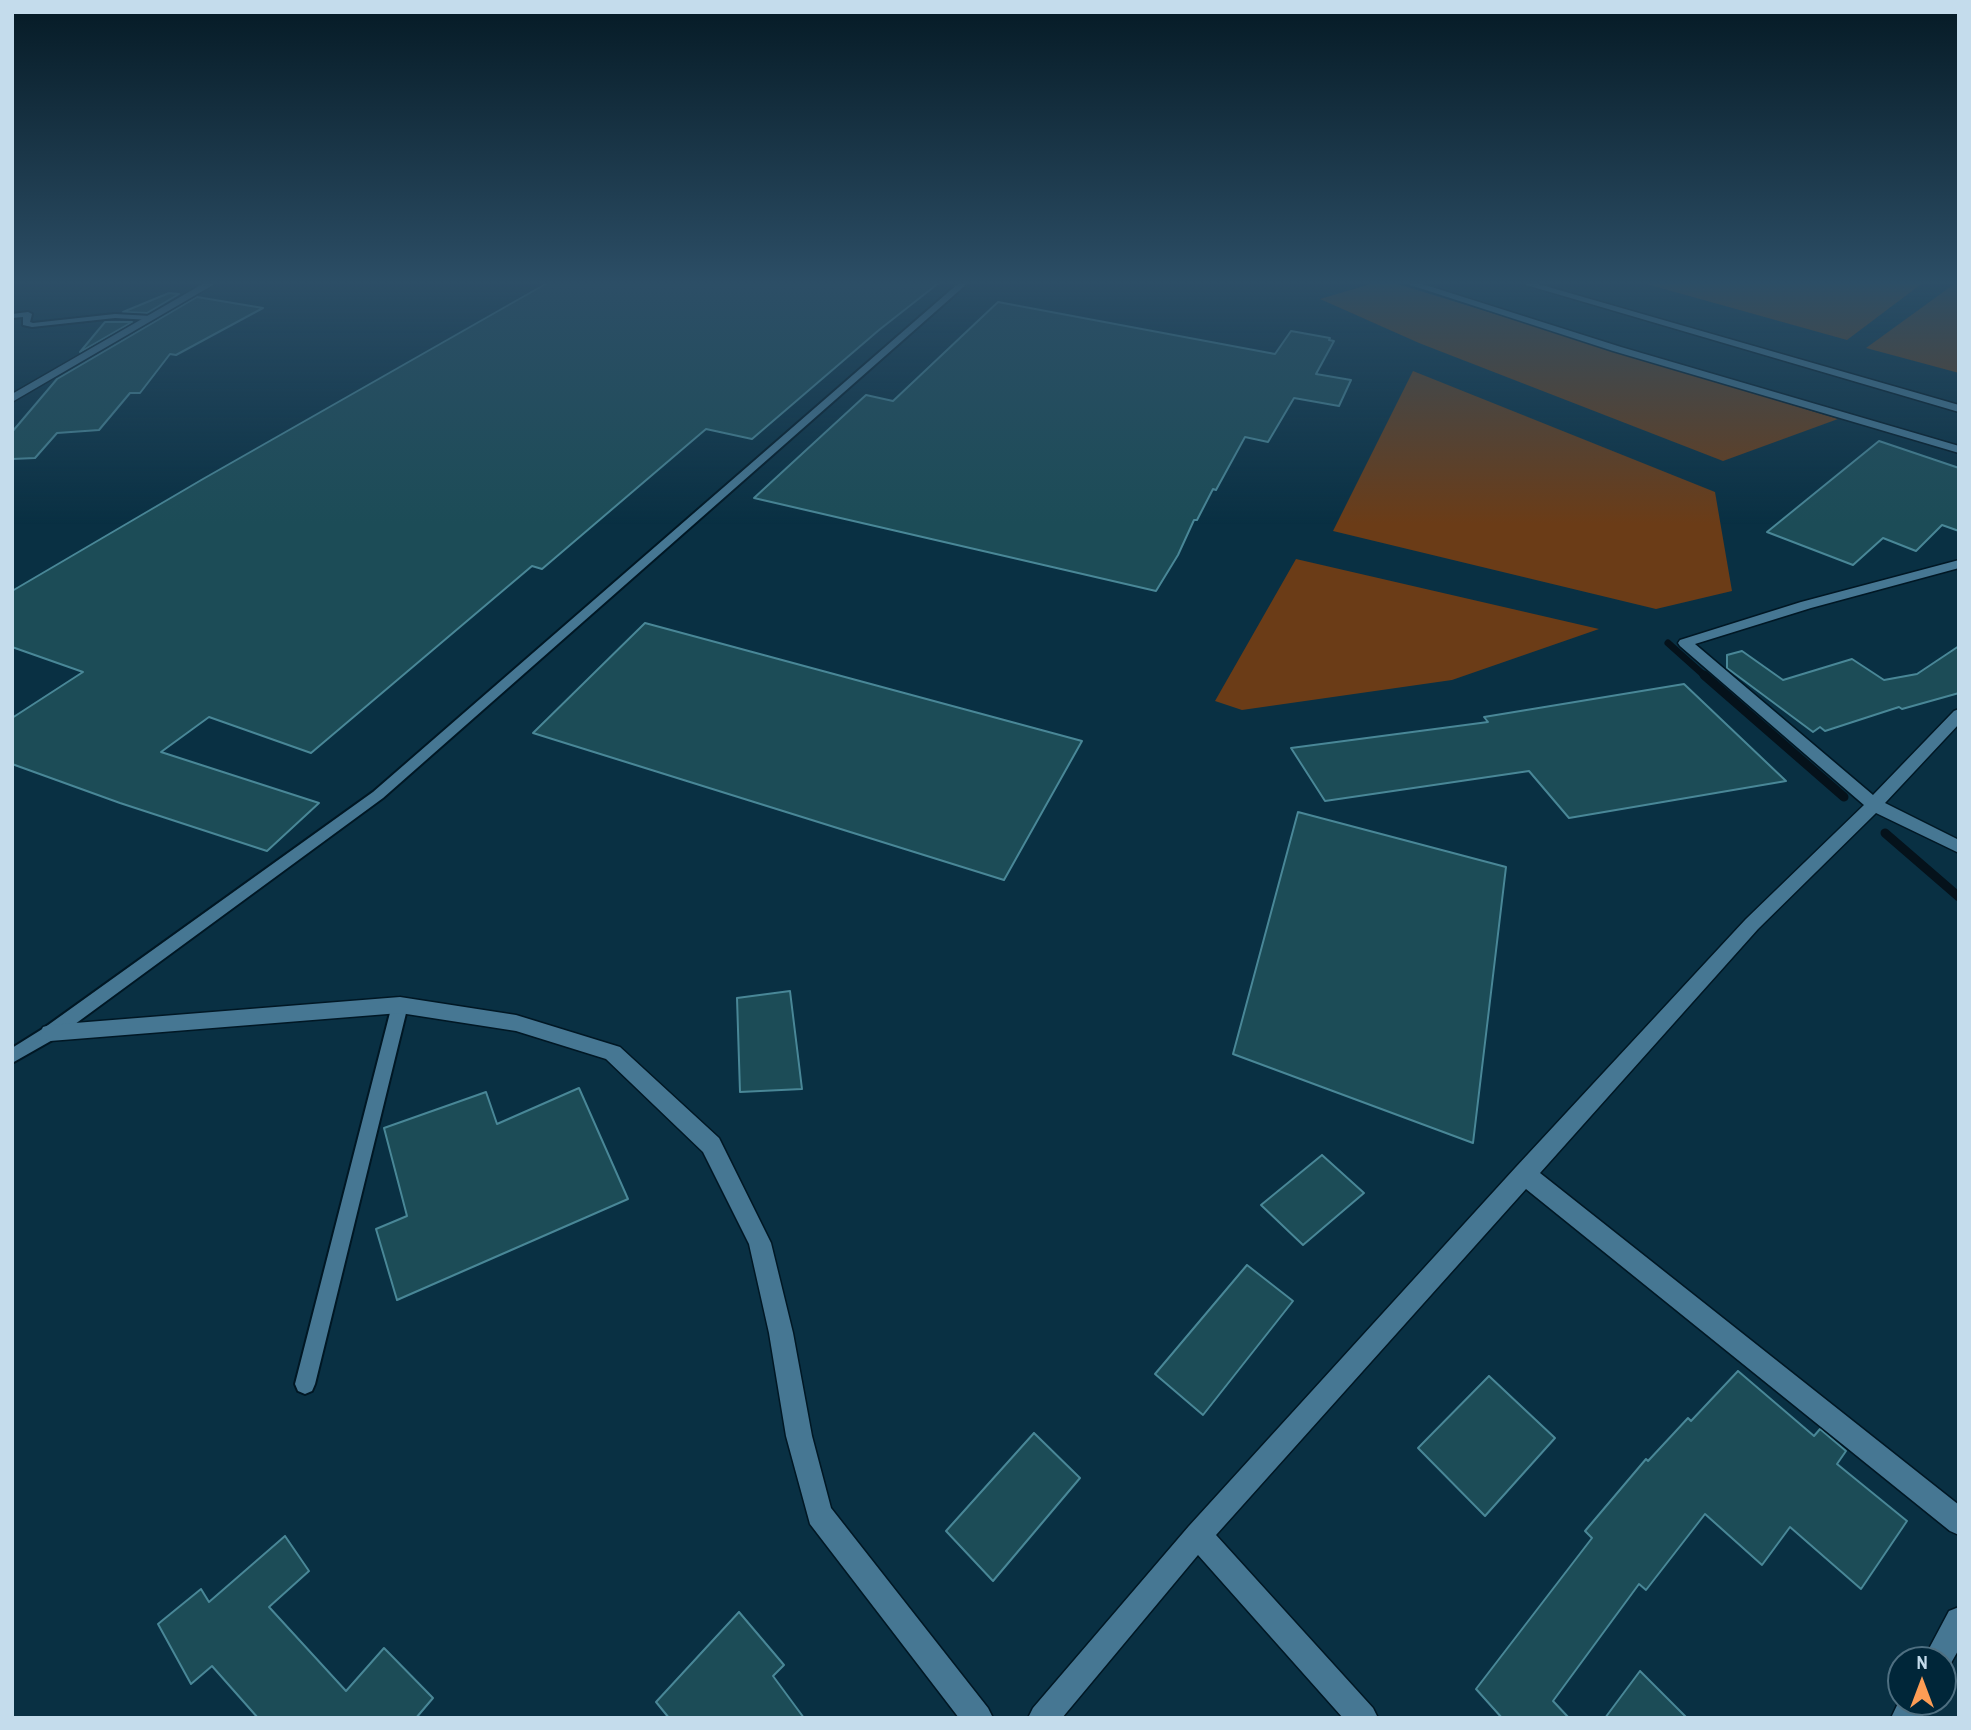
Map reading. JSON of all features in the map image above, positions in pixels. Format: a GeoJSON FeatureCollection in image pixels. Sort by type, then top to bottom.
{"type":"FeatureCollection","features":[{"type":"Feature","properties":{"kind":"street"},"geometry":{"type":"LineString","coordinates":[[12,399],[74,363]]}},
{"type":"Feature","properties":{"kind":"street"},"geometry":{"type":"LineString","coordinates":[[1664,363],[1959,450]]}},
{"type":"Feature","properties":{"kind":"street"},"geometry":{"type":"LineString","coordinates":[[1799,363],[1959,409]]}},
{"type":"Feature","properties":{"kind":"street"},"geometry":{"type":"LineString","coordinates":[[1959,564],[1806,605],[1685,643],[1874,805],[1959,847]]}},
{"type":"Feature","properties":{"kind":"street"},"geometry":{"type":"LineString","coordinates":[[1043,1718],[1198,1535],[1752,924],[1874,805],[1959,714]]}},
{"type":"Feature","properties":{"kind":"street"},"geometry":{"type":"LineString","coordinates":[[50,1033],[400,1004],[516,1023],[613,1053],[711,1145],[760,1242],[819,1515],[978,1718]]}},
{"type":"Feature","properties":{"kind":"street"},"geometry":{"type":"LineString","coordinates":[[1524,1174],[1959,1522]]}},
{"type":"Feature","properties":{"kind":"street"},"geometry":{"type":"LineString","coordinates":[[1198,1535],[1363,1718]]}},
{"type":"Feature","properties":{"kind":"street"},"geometry":{"type":"LineString","coordinates":[[1945,1646],[1959,1621]]}},
{"type":"Feature","properties":{"kind":"lane"},"geometry":{"type":"LineString","coordinates":[[12,1056],[50,1033],[379,795],[873,363]]}},
{"type":"Feature","properties":{"kind":"lane"},"geometry":{"type":"LineString","coordinates":[[305,1384],[400,1004]]}},
{"type":"Feature","properties":{"kind":"shaded area"},"geometry":{"type":"Polygon","coordinates":[[[1470,363],[1654,363],[1838,419],[1723,461],[1470,363]]]}},
{"type":"Feature","properties":{"kind":"shaded area"},"geometry":{"type":"Polygon","coordinates":[[[1921,363],[1959,363],[1959,373],[1921,363]]]}},
{"type":"Feature","properties":{"kind":"shaded area"},"geometry":{"type":"Polygon","coordinates":[[[1413,371],[1715,492],[1732,591],[1656,609],[1333,531],[1413,371]]]}},
{"type":"Feature","properties":{"kind":"shaded area"},"geometry":{"type":"Polygon","coordinates":[[[1296,559],[1599,629],[1452,680],[1242,710],[1215,701],[1296,559]]]}},
{"type":"Feature","properties":{"kind":"building"},"geometry":{"type":"Polygon","coordinates":[[[85,363],[163,363],[140,393],[130,393],[99,430],[57,433],[35,458],[12,459],[12,432],[57,379],[85,363]]]}},
{"type":"Feature","properties":{"kind":"building"},"geometry":{"type":"Polygon","coordinates":[[[407,363],[841,363],[752,439],[706,429],[542,569],[532,566],[311,753],[209,717],[161,752],[319,803],[267,851],[12,764],[12,718],[83,672],[12,647],[12,591],[407,363]]]}},
{"type":"Feature","properties":{"kind":"building"},"geometry":{"type":"Polygon","coordinates":[[[934,363],[1322,363],[1316,374],[1351,380],[1339,406],[1294,398],[1268,442],[1245,437],[1216,490],[1213,489],[1197,520],[1194,520],[1178,555],[1156,591],[754,498],[866,395],[893,401],[934,363]]]}},
{"type":"Feature","properties":{"kind":"building"},"geometry":{"type":"Polygon","coordinates":[[[1879,441],[1959,468],[1959,531],[1942,525],[1916,551],[1883,538],[1853,565],[1767,532],[1879,441]]]}},
{"type":"Feature","properties":{"kind":"building"},"geometry":{"type":"Polygon","coordinates":[[[645,623],[1082,741],[1004,880],[533,733],[645,623]]]}},
{"type":"Feature","properties":{"kind":"building"},"geometry":{"type":"Polygon","coordinates":[[[1959,646],[1959,693],[1902,709],[1899,707],[1825,731],[1820,727],[1813,732],[1727,668],[1727,655],[1742,651],[1783,680],[1852,659],[1884,680],[1917,674],[1959,646]]]}},
{"type":"Feature","properties":{"kind":"building"},"geometry":{"type":"Polygon","coordinates":[[[1684,684],[1786,781],[1569,818],[1529,771],[1325,801],[1291,748],[1488,722],[1484,717],[1684,684]]]}},
{"type":"Feature","properties":{"kind":"building"},"geometry":{"type":"Polygon","coordinates":[[[1298,812],[1506,867],[1473,1143],[1233,1054],[1298,812]]]}},
{"type":"Feature","properties":{"kind":"building"},"geometry":{"type":"Polygon","coordinates":[[[790,991],[802,1089],[740,1092],[737,998],[790,991]]]}},
{"type":"Feature","properties":{"kind":"building"},"geometry":{"type":"Polygon","coordinates":[[[579,1088],[628,1199],[397,1300],[376,1229],[407,1216],[384,1128],[486,1092],[497,1124],[579,1088]]]}},
{"type":"Feature","properties":{"kind":"building"},"geometry":{"type":"Polygon","coordinates":[[[1322,1155],[1364,1193],[1303,1245],[1261,1205],[1322,1155]]]}},
{"type":"Feature","properties":{"kind":"building"},"geometry":{"type":"Polygon","coordinates":[[[1247,1265],[1293,1301],[1203,1415],[1155,1374],[1247,1265]]]}},
{"type":"Feature","properties":{"kind":"building"},"geometry":{"type":"Polygon","coordinates":[[[1738,1371],[1814,1436],[1820,1429],[1846,1451],[1837,1464],[1907,1521],[1861,1589],[1790,1527],[1762,1565],[1705,1514],[1646,1590],[1639,1584],[1553,1701],[1569,1718],[1502,1718],[1476,1689],[1592,1538],[1585,1531],[1646,1459],[1648,1461],[1688,1418],[1691,1421],[1738,1371]]]}},
{"type":"Feature","properties":{"kind":"building"},"geometry":{"type":"Polygon","coordinates":[[[1489,1376],[1555,1438],[1485,1516],[1418,1448],[1489,1376]]]}},
{"type":"Feature","properties":{"kind":"building"},"geometry":{"type":"Polygon","coordinates":[[[1034,1433],[1080,1478],[993,1581],[946,1531],[1034,1433]]]}},
{"type":"Feature","properties":{"kind":"building"},"geometry":{"type":"Polygon","coordinates":[[[285,1536],[309,1571],[269,1607],[346,1691],[384,1648],[433,1698],[416,1718],[258,1718],[212,1666],[191,1684],[158,1624],[201,1589],[209,1602],[285,1536]]]}},
{"type":"Feature","properties":{"kind":"building"},"geometry":{"type":"Polygon","coordinates":[[[739,1612],[784,1665],[773,1676],[804,1718],[669,1718],[656,1702],[739,1612]]]}},
{"type":"Feature","properties":{"kind":"building"},"geometry":{"type":"Polygon","coordinates":[[[1640,1671],[1687,1718],[1605,1718],[1640,1671]]]}},
{"type":"Feature","properties":{"kind":"waterway"},"geometry":{"type":"LineString","coordinates":[[1668,643],[1706,677]]}},
{"type":"Feature","properties":{"kind":"waterway"},"geometry":{"type":"LineString","coordinates":[[1704,675],[1844,797]]}},
{"type":"Feature","properties":{"kind":"waterway"},"geometry":{"type":"LineString","coordinates":[[1885,833],[1959,897]]}}]}
